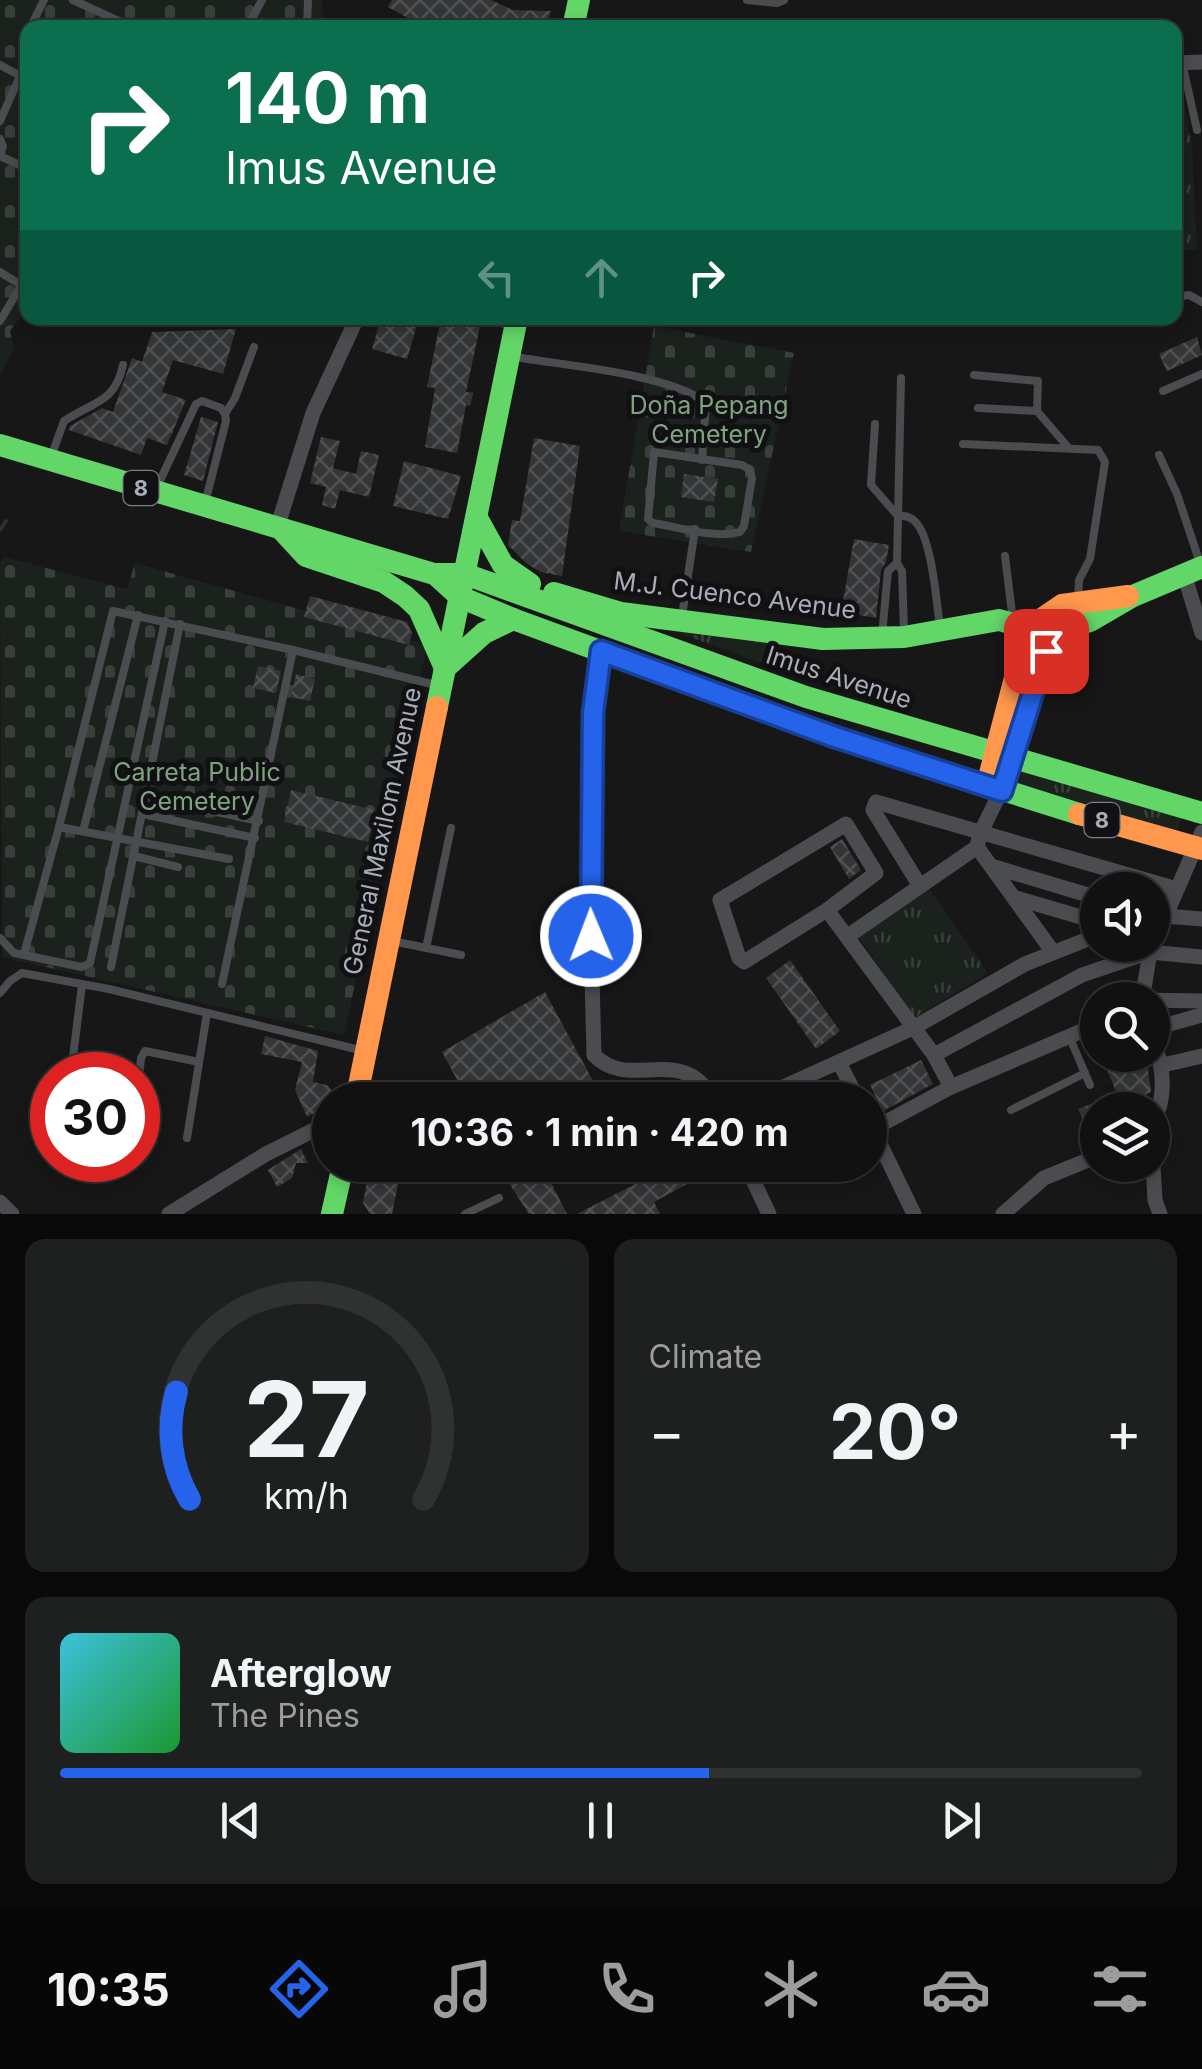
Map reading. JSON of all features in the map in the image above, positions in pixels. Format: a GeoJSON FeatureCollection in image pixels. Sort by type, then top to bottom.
{"type":"FeatureCollection","features":[{"type":"Feature","properties":{"kind":"main road","name":"General Maxilom Avenue"},"geometry":{"type":"LineString","coordinates":[[359,1082],[477,518],[509,356],[509,325]]}},
{"type":"Feature","properties":{"kind":"main road","name":"8"},"geometry":{"type":"LineString","coordinates":[[0,445],[436,574],[463,586],[513,619],[993,796],[1199,843]]}},
{"type":"Feature","properties":{"kind":"main road"},"geometry":{"type":"LineString","coordinates":[[477,518],[499,563],[510,575],[554,593],[571,610]]}},
{"type":"Feature","properties":{"kind":"main road"},"geometry":{"type":"LineString","coordinates":[[279,529],[306,556],[384,582],[404,596],[419,610],[443,677],[484,633],[513,619]]}},
{"type":"Feature","properties":{"kind":"main road","name":"M.J. Cuenco Avenue"},"geometry":{"type":"LineString","coordinates":[[1049,640],[1132,596],[1196,569]]}},
{"type":"Feature","properties":{"kind":"main road","name":"Imus Avenue"},"geometry":{"type":"LineString","coordinates":[[463,586],[571,610],[806,697],[1202,813]]}},
{"type":"Feature","properties":{"kind":"main road","name":"M.J. Cuenco Avenue"},"geometry":{"type":"LineString","coordinates":[[554,593],[620,613],[823,639],[893,638],[998,620],[1020,625],[1078,600],[1132,596]]}},
{"type":"Feature","properties":{"kind":"main road"},"geometry":{"type":"LineString","coordinates":[[993,796],[1049,640],[1020,625],[1004,757]]}},
{"type":"Feature","properties":{"kind":"main road"},"geometry":{"type":"LineString","coordinates":[[332,1214],[339,1182]]}},
{"type":"Feature","properties":{"kind":"street"},"geometry":{"type":"LineString","coordinates":[[279,529],[313,413],[354,325]]}},
{"type":"Feature","properties":{"kind":"street"},"geometry":{"type":"LineString","coordinates":[[1196,569],[1202,633]]}},
{"type":"Feature","properties":{"kind":"street"},"geometry":{"type":"LineString","coordinates":[[601,651],[593,713],[590,840],[594,1054],[606,1066],[686,1071],[702,1082]]}},
{"type":"Feature","properties":{"kind":"street"},"geometry":{"type":"LineString","coordinates":[[848,936],[978,840],[993,796]]}},
{"type":"Feature","properties":{"kind":"street"},"geometry":{"type":"LineString","coordinates":[[920,886],[872,810],[872,804],[884,803],[978,840],[1177,889]]}},
{"type":"Feature","properties":{"kind":"street"},"geometry":{"type":"LineString","coordinates":[[846,824],[876,873],[828,910],[744,962],[739,958],[720,900],[846,824]]}},
{"type":"Feature","properties":{"kind":"street"},"geometry":{"type":"LineString","coordinates":[[978,840],[990,866],[1053,952]]}},
{"type":"Feature","properties":{"kind":"street"},"geometry":{"type":"LineString","coordinates":[[1170,898],[1199,843]]}},
{"type":"Feature","properties":{"kind":"street"},"geometry":{"type":"LineString","coordinates":[[990,866],[1080,893]]}},
{"type":"Feature","properties":{"kind":"street"},"geometry":{"type":"LineString","coordinates":[[1016,898],[1080,917]]}},
{"type":"Feature","properties":{"kind":"street"},"geometry":{"type":"LineString","coordinates":[[828,910],[934,1055],[951,1087]]}},
{"type":"Feature","properties":{"kind":"street"},"geometry":{"type":"LineString","coordinates":[[1170,917],[1202,920]]}},
{"type":"Feature","properties":{"kind":"street"},"geometry":{"type":"LineString","coordinates":[[795,1082],[913,1028],[1025,964],[1080,942]]}},
{"type":"Feature","properties":{"kind":"street"},"geometry":{"type":"LineString","coordinates":[[1170,954],[1202,956]]}},
{"type":"Feature","properties":{"kind":"street"},"geometry":{"type":"LineString","coordinates":[[934,1055],[1082,975],[1120,962]]}},
{"type":"Feature","properties":{"kind":"street"},"geometry":{"type":"LineString","coordinates":[[1170,1000],[1202,1001]]}},
{"type":"Feature","properties":{"kind":"street"},"geometry":{"type":"LineString","coordinates":[[1170,1025],[1202,1015]]}},
{"type":"Feature","properties":{"kind":"street"},"geometry":{"type":"LineString","coordinates":[[887,1119],[1080,1031]]}},
{"type":"Feature","properties":{"kind":"street"},"geometry":{"type":"LineString","coordinates":[[1170,1063],[1202,1056]]}},
{"type":"Feature","properties":{"kind":"street"},"geometry":{"type":"LineString","coordinates":[[839,1062],[849,1082]]}},
{"type":"Feature","properties":{"kind":"street"},"geometry":{"type":"LineString","coordinates":[[169,1214],[266,1154],[312,1131]]}},
{"type":"Feature","properties":{"kind":"street"},"geometry":{"type":"LineString","coordinates":[[887,1157],[914,1214]]}},
{"type":"Feature","properties":{"kind":"street"},"geometry":{"type":"LineString","coordinates":[[1004,1214],[1044,1178],[1080,1163]]}},
{"type":"Feature","properties":{"kind":"street"},"geometry":{"type":"LineString","coordinates":[[754,1182],[769,1214]]}},
{"type":"Feature","properties":{"kind":"street"},"geometry":{"type":"LineString","coordinates":[[1154,1182],[1160,1214]]}},
{"type":"Feature","properties":{"kind":"lane"},"geometry":{"type":"LineString","coordinates":[[72,0],[116,20]]}},
{"type":"Feature","properties":{"kind":"lane"},"geometry":{"type":"LineString","coordinates":[[747,0],[784,0]]}},
{"type":"Feature","properties":{"kind":"lane"},"geometry":{"type":"LineString","coordinates":[[1182,73],[1198,130]]}},
{"type":"Feature","properties":{"kind":"lane"},"geometry":{"type":"LineString","coordinates":[[0,121],[20,85]]}},
{"type":"Feature","properties":{"kind":"lane"},"geometry":{"type":"LineString","coordinates":[[0,139],[0,156]]}},
{"type":"Feature","properties":{"kind":"lane"},"geometry":{"type":"LineString","coordinates":[[0,321],[20,287]]}},
{"type":"Feature","properties":{"kind":"lane"},"geometry":{"type":"LineString","coordinates":[[225,414],[254,347]]}},
{"type":"Feature","properties":{"kind":"lane"},"geometry":{"type":"LineString","coordinates":[[509,356],[650,380],[698,396],[706,402],[707,413],[702,460]]}},
{"type":"Feature","properties":{"kind":"lane"},"geometry":{"type":"LineString","coordinates":[[50,462],[64,421],[112,394],[123,365]]}},
{"type":"Feature","properties":{"kind":"lane"},"geometry":{"type":"LineString","coordinates":[[1163,391],[1202,374]]}},
{"type":"Feature","properties":{"kind":"lane"},"geometry":{"type":"LineString","coordinates":[[974,375],[1038,380],[1037,411],[1068,447]]}},
{"type":"Feature","properties":{"kind":"lane"},"geometry":{"type":"LineString","coordinates":[[893,638],[902,571],[897,563],[901,378]]}},
{"type":"Feature","properties":{"kind":"lane"},"geometry":{"type":"LineString","coordinates":[[154,492],[196,404],[202,401],[220,408],[226,422],[204,507]]}},
{"type":"Feature","properties":{"kind":"lane"},"geometry":{"type":"LineString","coordinates":[[978,408],[1037,411]]}},
{"type":"Feature","properties":{"kind":"lane"},"geometry":{"type":"LineString","coordinates":[[875,424],[871,484],[898,515],[908,516],[921,528],[940,628]]}},
{"type":"Feature","properties":{"kind":"lane"},"geometry":{"type":"LineString","coordinates":[[963,444],[1098,450],[1104,462],[1090,558],[1079,580],[1078,600]]}},
{"type":"Feature","properties":{"kind":"lane"},"geometry":{"type":"LineString","coordinates":[[654,452],[702,460],[749,470],[752,478],[740,532],[652,523],[646,514],[654,452]]}},
{"type":"Feature","properties":{"kind":"lane"},"geometry":{"type":"LineString","coordinates":[[1158,455],[1176,494],[1196,569]]}},
{"type":"Feature","properties":{"kind":"lane"},"geometry":{"type":"LineString","coordinates":[[681,620],[695,530]]}},
{"type":"Feature","properties":{"kind":"lane"},"geometry":{"type":"LineString","coordinates":[[1005,556],[1020,625]]}},
{"type":"Feature","properties":{"kind":"lane"},"geometry":{"type":"LineString","coordinates":[[893,638],[888,571],[897,563]]}},
{"type":"Feature","properties":{"kind":"lane"},"geometry":{"type":"LineString","coordinates":[[24,954],[110,616],[119,610],[293,650],[443,677]]}},
{"type":"Feature","properties":{"kind":"lane"},"geometry":{"type":"LineString","coordinates":[[83,831],[138,615]]}},
{"type":"Feature","properties":{"kind":"lane"},"geometry":{"type":"LineString","coordinates":[[0,938],[8,950],[87,966],[164,621]]}},
{"type":"Feature","properties":{"kind":"lane"},"geometry":{"type":"LineString","coordinates":[[111,968],[180,624]]}},
{"type":"Feature","properties":{"kind":"lane"},"geometry":{"type":"LineString","coordinates":[[222,984],[293,650]]}},
{"type":"Feature","properties":{"kind":"lane"},"geometry":{"type":"LineString","coordinates":[[146,797],[258,821]]}},
{"type":"Feature","properties":{"kind":"lane"},"geometry":{"type":"LineString","coordinates":[[143,814],[255,838]]}},
{"type":"Feature","properties":{"kind":"lane"},"geometry":{"type":"LineString","coordinates":[[59,827],[229,859]]}},
{"type":"Feature","properties":{"kind":"lane"},"geometry":{"type":"LineString","coordinates":[[426,948],[451,828]]}},
{"type":"Feature","properties":{"kind":"lane"},"geometry":{"type":"LineString","coordinates":[[134,856],[178,867]]}},
{"type":"Feature","properties":{"kind":"lane"},"geometry":{"type":"LineString","coordinates":[[386,940],[461,955]]}},
{"type":"Feature","properties":{"kind":"lane"},"geometry":{"type":"LineString","coordinates":[[0,993],[22,973],[364,1051]]}},
{"type":"Feature","properties":{"kind":"lane"},"geometry":{"type":"LineString","coordinates":[[74,1052],[82,984]]}},
{"type":"Feature","properties":{"kind":"lane"},"geometry":{"type":"LineString","coordinates":[[187,1138],[207,1013]]}},
{"type":"Feature","properties":{"kind":"lane"},"geometry":{"type":"LineString","coordinates":[[1069,1036],[1090,1085]]}},
{"type":"Feature","properties":{"kind":"lane"},"geometry":{"type":"LineString","coordinates":[[160,1054],[199,1062]]}},
{"type":"Feature","properties":{"kind":"lane"},"geometry":{"type":"LineString","coordinates":[[1011,1110],[1085,1073]]}},
{"type":"Feature","properties":{"kind":"lane"},"geometry":{"type":"LineString","coordinates":[[464,1214],[499,1198]]}},
{"type":"Feature","properties":{"kind":"green space"},"geometry":{"type":"Polygon","coordinates":[[[0,0],[322,0],[323,20],[20,20],[20,317],[10,331],[14,348],[0,377],[0,0]]]}},
{"type":"Feature","properties":{"kind":"green space"},"geometry":{"type":"Polygon","coordinates":[[[1182,89],[1192,148],[1197,249],[1182,250],[1182,89]]]}},
{"type":"Feature","properties":{"kind":"green space","name":"Doña Pepang Cemetery"},"geometry":{"type":"Polygon","coordinates":[[[654,326],[794,353],[751,552],[619,531],[654,326]]]}},
{"type":"Feature","properties":{"kind":"green space","name":"Carreta Public Cemetery"},"geometry":{"type":"Polygon","coordinates":[[[4,557],[127,589],[135,563],[427,645],[344,1035],[2,957],[0,562],[4,557]]]}},
{"type":"Feature","properties":{"kind":"green space"},"geometry":{"type":"Polygon","coordinates":[[[626,614],[779,642],[773,667],[626,614]]]}},
{"type":"Feature","properties":{"kind":"green space"},"geometry":{"type":"Polygon","coordinates":[[[1025,763],[1185,808],[1174,841],[1015,795],[1025,763]]]}},
{"type":"Feature","properties":{"kind":"green space"},"geometry":{"type":"Polygon","coordinates":[[[929,888],[988,973],[914,1018],[858,936],[929,888]]]}},
{"type":"Feature","properties":{"kind":"building"},"geometry":{"type":"Polygon","coordinates":[[[392,0],[491,0],[512,10],[551,11],[548,20],[412,20],[388,7],[392,0]]]}},
{"type":"Feature","properties":{"kind":"building"},"geometry":{"type":"Polygon","coordinates":[[[379,325],[417,325],[407,359],[372,349],[379,325]]]}},
{"type":"Feature","properties":{"kind":"building"},"geometry":{"type":"Polygon","coordinates":[[[440,325],[480,326],[466,392],[473,393],[470,406],[466,405],[457,453],[425,447],[435,388],[427,387],[440,325]]]}},
{"type":"Feature","properties":{"kind":"building"},"geometry":{"type":"Polygon","coordinates":[[[236,329],[223,374],[173,360],[162,392],[186,400],[167,445],[147,438],[141,455],[69,430],[102,408],[113,412],[132,358],[142,362],[152,332],[236,329]]]}},
{"type":"Feature","properties":{"kind":"building"},"geometry":{"type":"Polygon","coordinates":[[[1197,337],[1202,355],[1167,371],[1159,354],[1197,337]]]}},
{"type":"Feature","properties":{"kind":"building"},"geometry":{"type":"Polygon","coordinates":[[[201,417],[218,422],[203,481],[184,475],[201,417]]]}},
{"type":"Feature","properties":{"kind":"building"},"geometry":{"type":"Polygon","coordinates":[[[321,437],[340,441],[333,468],[356,474],[361,451],[379,455],[369,497],[340,490],[335,509],[322,505],[326,487],[310,483],[321,437]]]}},
{"type":"Feature","properties":{"kind":"building"},"geometry":{"type":"Polygon","coordinates":[[[534,438],[580,446],[562,576],[541,572],[527,564],[508,545],[512,520],[520,521],[534,438]]]}},
{"type":"Feature","properties":{"kind":"building"},"geometry":{"type":"Polygon","coordinates":[[[404,461],[461,476],[448,519],[393,506],[404,461]]]}},
{"type":"Feature","properties":{"kind":"building"},"geometry":{"type":"Polygon","coordinates":[[[684,474],[718,479],[714,502],[681,497],[684,474]]]}},
{"type":"Feature","properties":{"kind":"building"},"geometry":{"type":"Polygon","coordinates":[[[854,539],[889,545],[881,570],[876,618],[841,612],[854,539]]]}},
{"type":"Feature","properties":{"kind":"building"},"geometry":{"type":"Polygon","coordinates":[[[310,596],[407,622],[412,633],[409,645],[304,617],[310,596]]]}},
{"type":"Feature","properties":{"kind":"building"},"geometry":{"type":"Polygon","coordinates":[[[258,666],[281,671],[276,693],[253,688],[258,666]]]}},
{"type":"Feature","properties":{"kind":"building"},"geometry":{"type":"Polygon","coordinates":[[[296,674],[315,679],[310,701],[291,697],[296,674]]]}},
{"type":"Feature","properties":{"kind":"building"},"geometry":{"type":"Polygon","coordinates":[[[291,790],[375,810],[368,842],[284,822],[291,790]]]}},
{"type":"Feature","properties":{"kind":"building"},"geometry":{"type":"Polygon","coordinates":[[[842,839],[861,870],[849,879],[830,847],[842,839]]]}},
{"type":"Feature","properties":{"kind":"building"},"geometry":{"type":"Polygon","coordinates":[[[790,960],[840,1031],[816,1049],[766,978],[790,960]]]}},
{"type":"Feature","properties":{"kind":"building"},"geometry":{"type":"Polygon","coordinates":[[[545,992],[594,1082],[458,1082],[442,1052],[545,992]]]}},
{"type":"Feature","properties":{"kind":"building"},"geometry":{"type":"Polygon","coordinates":[[[265,1036],[318,1051],[312,1082],[312,1114],[307,1117],[295,1090],[302,1062],[261,1054],[265,1036]]]}},
{"type":"Feature","properties":{"kind":"building"},"geometry":{"type":"Polygon","coordinates":[[[921,1060],[933,1084],[887,1109],[887,1082],[876,1082],[921,1060]]]}},
{"type":"Feature","properties":{"kind":"building"},"geometry":{"type":"Polygon","coordinates":[[[1108,1072],[1148,1072],[1151,1092],[1116,1092],[1108,1072]]]}},
{"type":"Feature","properties":{"kind":"building"},"geometry":{"type":"Polygon","coordinates":[[[301,1149],[308,1163],[296,1163],[292,1178],[277,1187],[268,1170],[301,1149]]]}},
{"type":"Feature","properties":{"kind":"building"},"geometry":{"type":"Polygon","coordinates":[[[367,1182],[399,1182],[392,1214],[370,1214],[363,1203],[367,1182]]]}},
{"type":"Feature","properties":{"kind":"building"},"geometry":{"type":"Polygon","coordinates":[[[508,1182],[551,1182],[567,1214],[529,1214],[508,1182]]]}},
{"type":"Feature","properties":{"kind":"building"},"geometry":{"type":"Polygon","coordinates":[[[639,1182],[691,1182],[654,1202],[660,1214],[577,1214],[639,1182]]]}},
{"type":"Feature","properties":{"kind":"waterway"},"geometry":{"type":"LineString","coordinates":[[0,530],[6,521]]}},
{"type":"Feature","properties":{"kind":"traffic: fast"},"geometry":{"type":"LineString","coordinates":[[575,20],[579,0]]}},
{"type":"Feature","properties":{"kind":"traffic: fast"},"geometry":{"type":"LineString","coordinates":[[437,707],[516,325]]}},
{"type":"Feature","properties":{"kind":"traffic: fast"},"geometry":{"type":"LineString","coordinates":[[0,445],[434,574],[465,574],[806,697],[1202,813]]}},
{"type":"Feature","properties":{"kind":"traffic: fast"},"geometry":{"type":"LineString","coordinates":[[477,518],[503,565],[530,584]]}},
{"type":"Feature","properties":{"kind":"traffic: fast"},"geometry":{"type":"LineString","coordinates":[[282,530],[306,556],[384,582],[405,596],[419,609],[445,668],[484,633],[513,619]]}},
{"type":"Feature","properties":{"kind":"traffic: fast"},"geometry":{"type":"LineString","coordinates":[[1001,791],[1049,640],[1133,596],[1202,567]]}},
{"type":"Feature","properties":{"kind":"traffic: fast"},"geometry":{"type":"LineString","coordinates":[[436,575],[460,597],[513,619],[832,736],[1079,814]]}},
{"type":"Feature","properties":{"kind":"traffic: fast"},"geometry":{"type":"LineString","coordinates":[[554,593],[621,613],[823,639],[904,637],[999,620],[1028,628],[1049,640]]}},
{"type":"Feature","properties":{"kind":"traffic: fast"},"geometry":{"type":"LineString","coordinates":[[332,1214],[339,1182]]}},
{"type":"Feature","properties":{"kind":"traffic: slow"},"geometry":{"type":"LineString","coordinates":[[987,785],[1028,628],[1062,605],[1128,596]]}},
{"type":"Feature","properties":{"kind":"traffic: slow"},"geometry":{"type":"LineString","coordinates":[[360,1082],[437,707]]}},
{"type":"Feature","properties":{"kind":"traffic: slow"},"geometry":{"type":"LineString","coordinates":[[1079,814],[1202,849]]}},
{"type":"Feature","properties":{"kind":"route"},"geometry":{"type":"LineString","coordinates":[[591,936],[593,713],[601,651],[832,736],[1002,791],[1046,651]]}}]}
